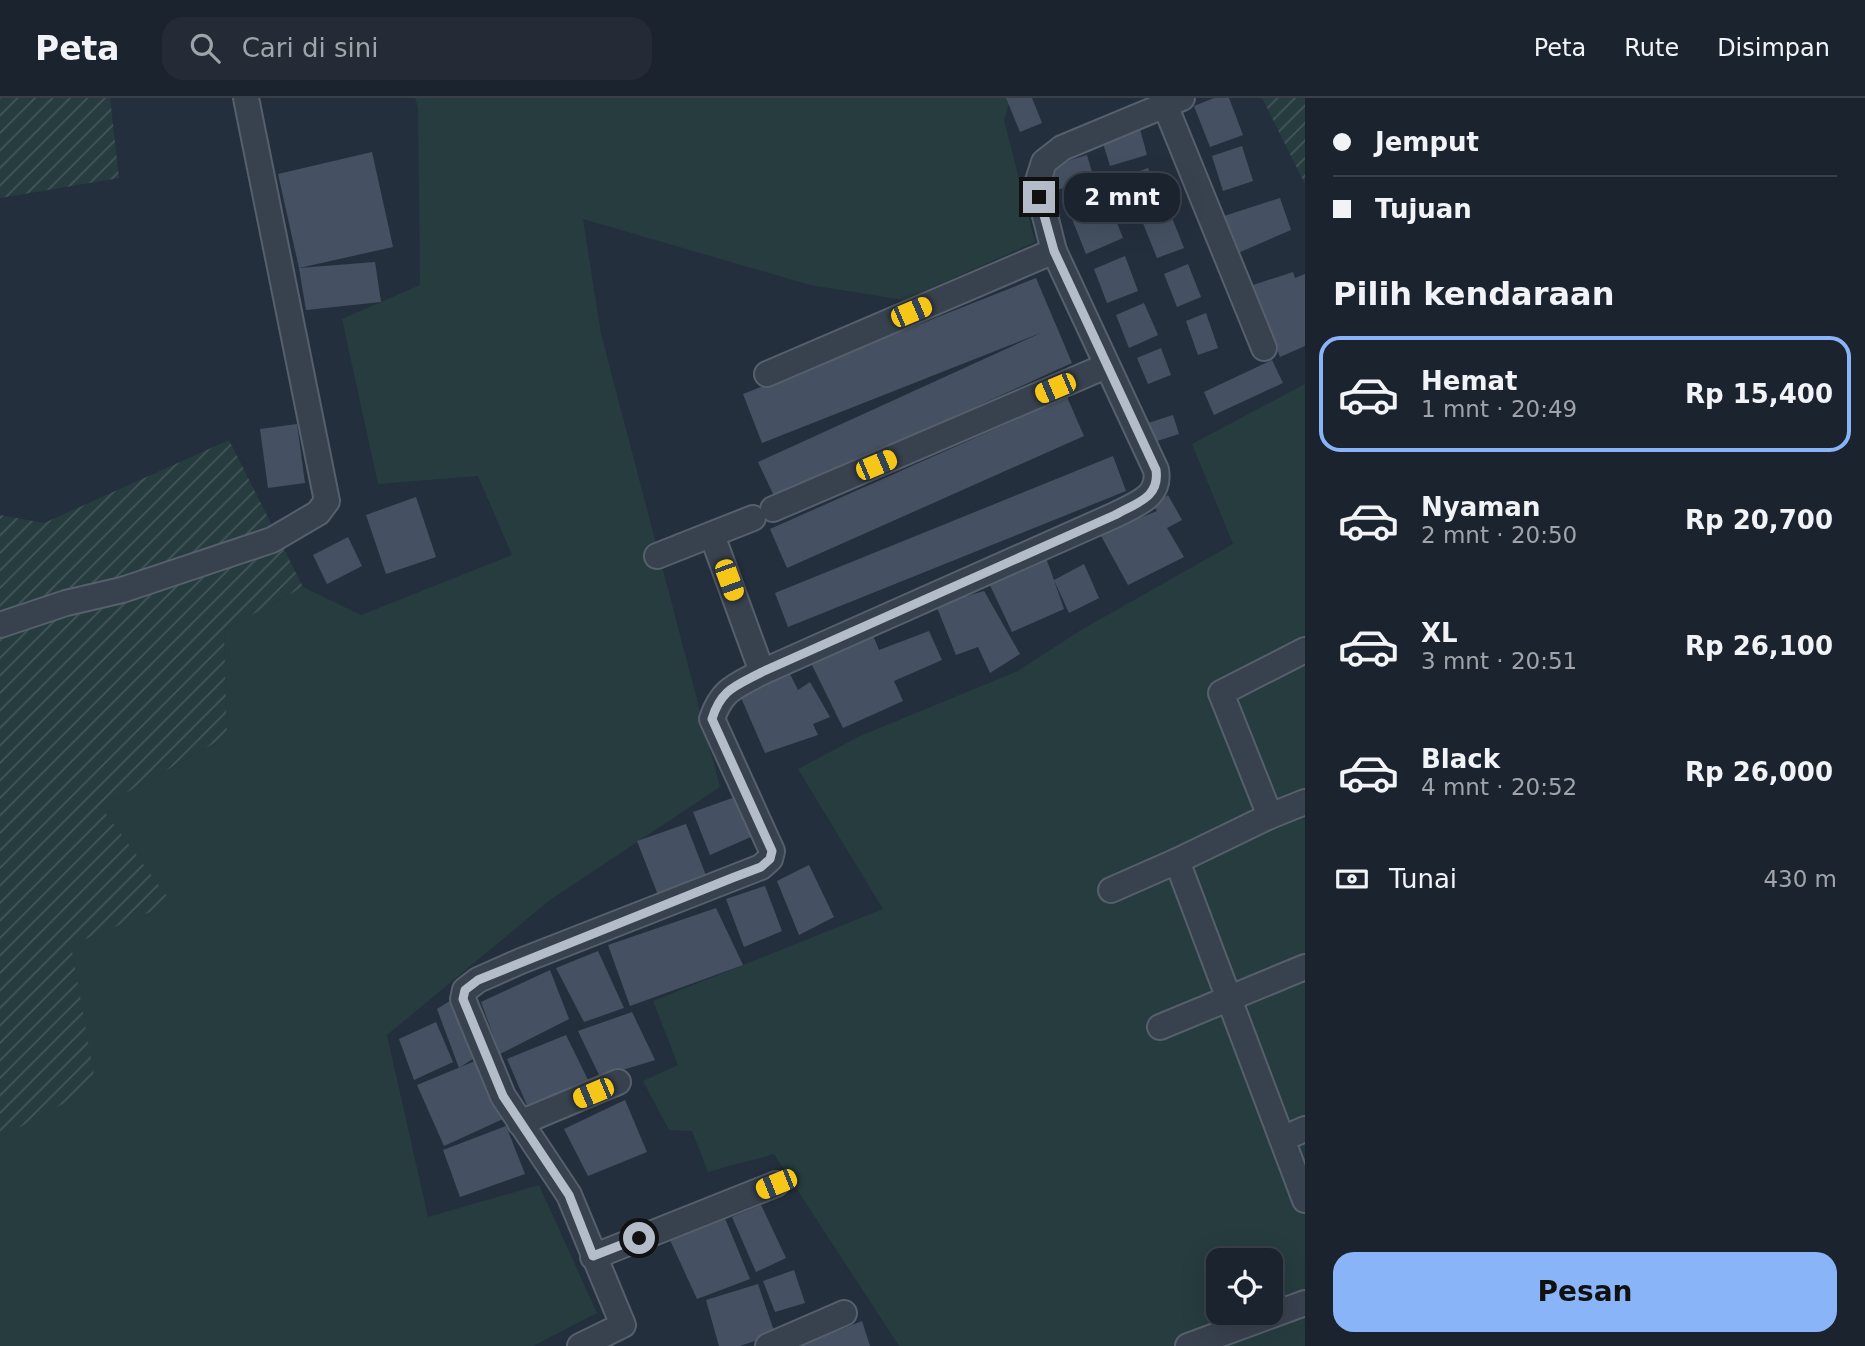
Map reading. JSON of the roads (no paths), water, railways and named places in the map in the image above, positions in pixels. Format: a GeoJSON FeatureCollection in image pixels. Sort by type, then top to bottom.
{"type":"FeatureCollection","features":[{"type":"Feature","properties":{"kind":"street"},"geometry":{"type":"LineString","coordinates":[[0,625],[66,603],[122,590],[272,540],[318,513],[327,500],[246,98]]}},
{"type":"Feature","properties":{"kind":"street"},"geometry":{"type":"LineString","coordinates":[[580,1346],[628,1336],[569,1195],[503,1096],[463,999],[465,990],[478,980],[521,961],[761,867],[770,859],[772,851],[712,719],[717,702],[730,689],[762,672],[1115,515],[1154,491],[1158,482],[1156,470],[1054,251],[1037,184],[1044,162],[1062,148],[1174,102],[1264,348]]}},
{"type":"Feature","properties":{"kind":"street"},"geometry":{"type":"LineString","coordinates":[[767,374],[1054,251]]}},
{"type":"Feature","properties":{"kind":"street"},"geometry":{"type":"LineString","coordinates":[[657,556],[763,514],[1106,366]]}},
{"type":"Feature","properties":{"kind":"street"},"geometry":{"type":"LineString","coordinates":[[712,535],[762,672]]}},
{"type":"Feature","properties":{"kind":"street"},"geometry":{"type":"LineString","coordinates":[[1270,816],[1221,693],[1305,650]]}},
{"type":"Feature","properties":{"kind":"street"},"geometry":{"type":"LineString","coordinates":[[1111,890],[1305,802]]}},
{"type":"Feature","properties":{"kind":"street"},"geometry":{"type":"LineString","coordinates":[[1177,861],[1305,1200]]}},
{"type":"Feature","properties":{"kind":"street"},"geometry":{"type":"LineString","coordinates":[[1160,1027],[1305,967]]}},
{"type":"Feature","properties":{"kind":"street"},"geometry":{"type":"LineString","coordinates":[[520,1124],[618,1082]]}},
{"type":"Feature","properties":{"kind":"street"},"geometry":{"type":"LineString","coordinates":[[1282,1139],[1305,1129]]}},
{"type":"Feature","properties":{"kind":"street"},"geometry":{"type":"LineString","coordinates":[[593,1256],[776,1184]]}},
{"type":"Feature","properties":{"kind":"street"},"geometry":{"type":"LineString","coordinates":[[1188,1346],[1305,1303]]}},
{"type":"Feature","properties":{"kind":"street"},"geometry":{"type":"LineString","coordinates":[[768,1346],[844,1312]]}}]}
